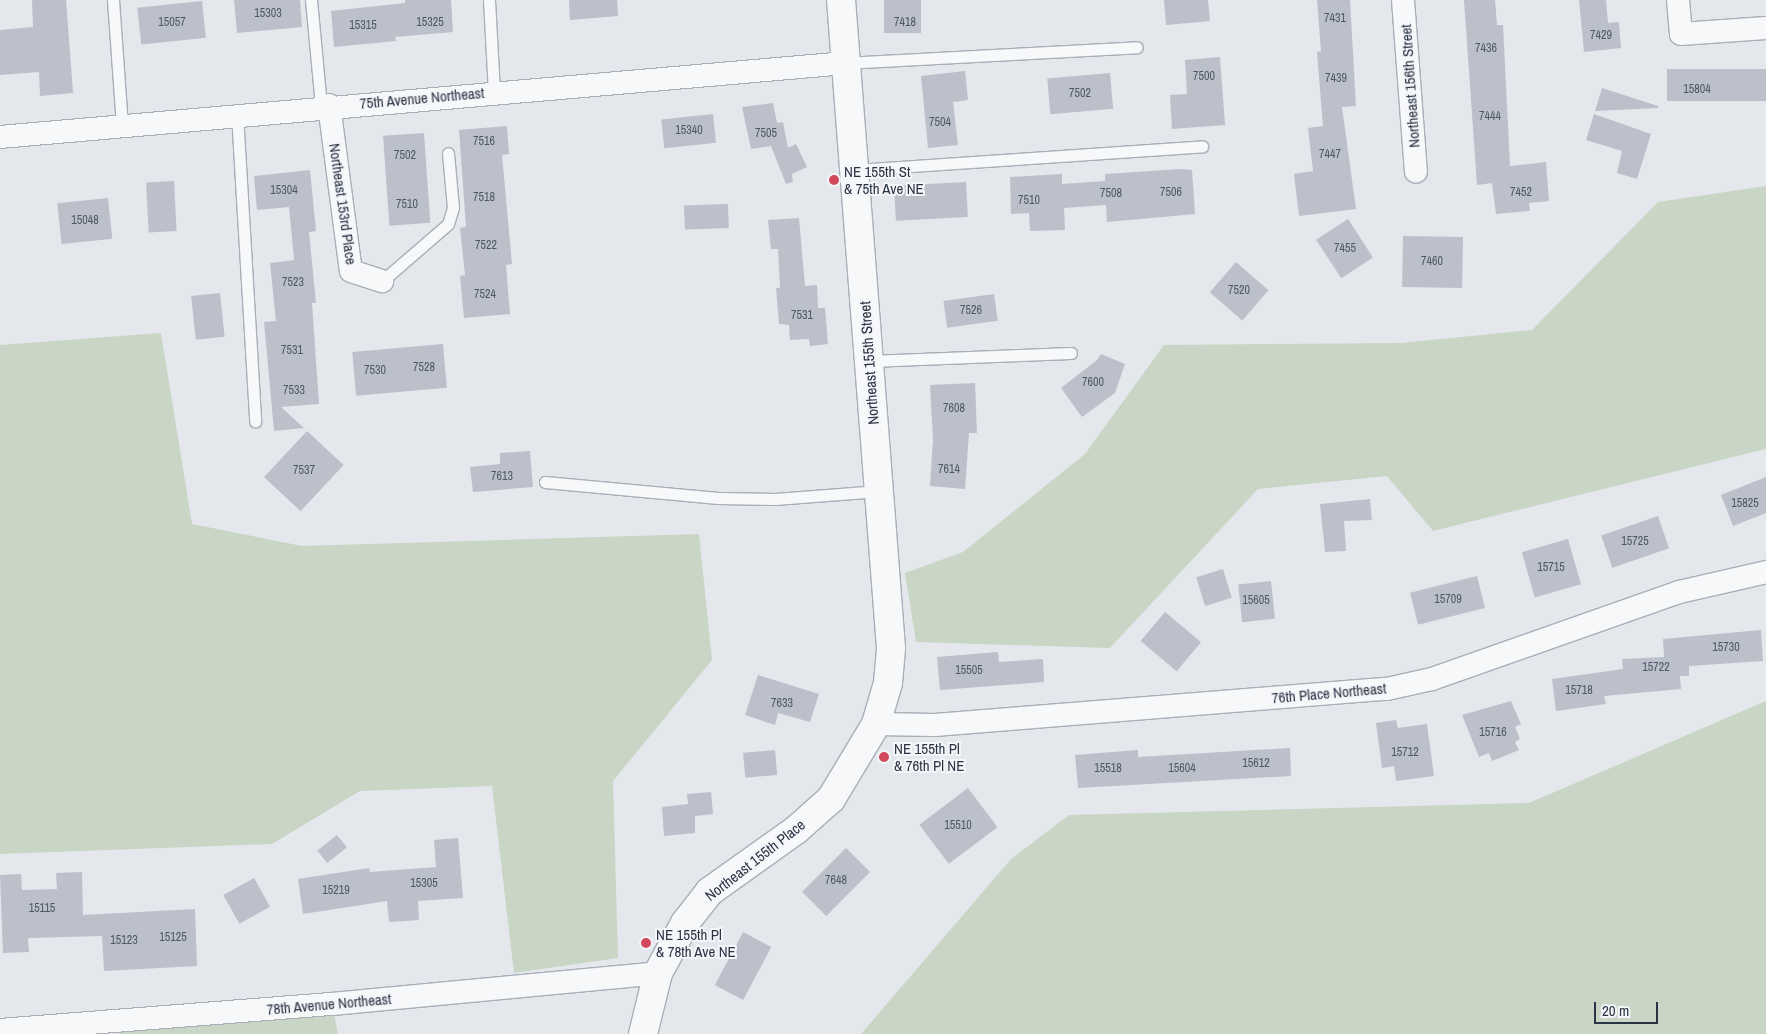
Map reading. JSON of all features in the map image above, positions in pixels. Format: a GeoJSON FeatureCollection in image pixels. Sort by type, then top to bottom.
{"type":"FeatureCollection","features":[{"type":"Feature","properties":{"kind":"street","name":"Northeast 155th Street"},"geometry":{"type":"LineString","coordinates":[[841,0],[891,648],[888,683],[876,724]]}},
{"type":"Feature","properties":{"kind":"street","name":"Northeast 156th Street"},"geometry":{"type":"LineString","coordinates":[[1403,0],[1416,172]]}},
{"type":"Feature","properties":{"kind":"street"},"geometry":{"type":"LineString","coordinates":[[1678,0],[1681,34],[1766,28]]}},
{"type":"Feature","properties":{"kind":"street","name":"75th Avenue Northeast"},"geometry":{"type":"LineString","coordinates":[[0,137],[325,106],[845,63]]}},
{"type":"Feature","properties":{"kind":"street","name":"Northeast 153rd Place"},"geometry":{"type":"LineString","coordinates":[[325,106],[351,271],[382,281]]}},
{"type":"Feature","properties":{"kind":"street","name":"76th Place Northeast"},"geometry":{"type":"LineString","coordinates":[[876,724],[935,725],[1387,689],[1432,679],[1679,592],[1766,572]]}},
{"type":"Feature","properties":{"kind":"street","name":"Northeast 155th Place"},"geometry":{"type":"LineString","coordinates":[[643,1034],[658,973],[685,923],[710,892],[796,830],[831,799],[876,724]]}},
{"type":"Feature","properties":{"kind":"street","name":"78th Avenue Northeast"},"geometry":{"type":"LineString","coordinates":[[0,1030],[332,1004],[658,973]]}},
{"type":"Feature","properties":{"kind":"lane"},"geometry":{"type":"LineString","coordinates":[[113,0],[122,125]]}},
{"type":"Feature","properties":{"kind":"lane"},"geometry":{"type":"LineString","coordinates":[[311,0],[325,106]]}},
{"type":"Feature","properties":{"kind":"lane"},"geometry":{"type":"LineString","coordinates":[[489,0],[494,92]]}},
{"type":"Feature","properties":{"kind":"lane"},"geometry":{"type":"LineString","coordinates":[[845,63],[1137,47]]}},
{"type":"Feature","properties":{"kind":"lane"},"geometry":{"type":"LineString","coordinates":[[237,114],[255,421]]}},
{"type":"Feature","properties":{"kind":"lane"},"geometry":{"type":"LineString","coordinates":[[854,170],[1202,146]]}},
{"type":"Feature","properties":{"kind":"lane"},"geometry":{"type":"LineString","coordinates":[[382,281],[448,224],[453,208],[448,153]]}},
{"type":"Feature","properties":{"kind":"lane"},"geometry":{"type":"LineString","coordinates":[[869,362],[1071,353]]}},
{"type":"Feature","properties":{"kind":"lane"},"geometry":{"type":"LineString","coordinates":[[545,482],[756,499],[879,490]]}},
{"type":"Feature","properties":{"kind":"green space"},"geometry":{"type":"Polygon","coordinates":[[[1766,186],[1766,449],[1433,531],[1387,476],[1258,489],[1110,648],[916,642],[905,573],[963,552],[1085,454],[1164,345],[1401,343],[1532,330],[1658,202],[1766,186]]]}},
{"type":"Feature","properties":{"kind":"green space"},"geometry":{"type":"Polygon","coordinates":[[[161,333],[192,524],[302,546],[699,534],[712,660],[613,781],[618,958],[514,973],[492,786],[360,791],[272,844],[0,854],[0,345],[161,333]]]}},
{"type":"Feature","properties":{"kind":"green space"},"geometry":{"type":"Polygon","coordinates":[[[1766,701],[1766,1034],[861,1034],[1011,859],[1069,815],[1529,803],[1766,701]]]}},
{"type":"Feature","properties":{"kind":"green space"},"geometry":{"type":"Polygon","coordinates":[[[332,1004],[338,1034],[121,1034],[120,1021],[332,1004]]]}},
{"type":"Feature","properties":{"kind":"building"},"geometry":{"type":"Polygon","coordinates":[[[32,0],[66,0],[73,93],[40,96],[39,72],[0,75],[0,30],[33,27],[32,0]]]}},
{"type":"Feature","properties":{"kind":"building"},"geometry":{"type":"Polygon","coordinates":[[[234,0],[300,0],[302,27],[237,33],[234,0]]]}},
{"type":"Feature","properties":{"kind":"building"},"geometry":{"type":"Polygon","coordinates":[[[405,0],[451,0],[453,32],[395,37],[396,41],[334,47],[331,11],[405,3],[405,0]]]}},
{"type":"Feature","properties":{"kind":"building"},"geometry":{"type":"Polygon","coordinates":[[[569,0],[617,0],[618,16],[570,20],[569,0]]]}},
{"type":"Feature","properties":{"kind":"building"},"geometry":{"type":"Polygon","coordinates":[[[884,0],[921,0],[921,33],[884,33],[884,0]]]}},
{"type":"Feature","properties":{"kind":"building"},"geometry":{"type":"Polygon","coordinates":[[[1164,0],[1208,0],[1210,21],[1166,25],[1164,0]]]}},
{"type":"Feature","properties":{"kind":"building"},"geometry":{"type":"Polygon","coordinates":[[[1317,0],[1350,0],[1356,106],[1342,107],[1356,209],[1299,216],[1294,174],[1313,171],[1308,128],[1323,126],[1317,52],[1321,51],[1317,0]]]}},
{"type":"Feature","properties":{"kind":"building"},"geometry":{"type":"Polygon","coordinates":[[[1464,0],[1495,0],[1497,25],[1503,25],[1510,166],[1546,162],[1549,201],[1529,203],[1530,211],[1496,214],[1492,183],[1477,185],[1464,0]]]}},
{"type":"Feature","properties":{"kind":"building"},"geometry":{"type":"Polygon","coordinates":[[[1579,0],[1606,0],[1608,23],[1619,22],[1621,48],[1584,52],[1579,0]]]}},
{"type":"Feature","properties":{"kind":"building"},"geometry":{"type":"Polygon","coordinates":[[[202,1],[206,38],[141,45],[137,8],[202,1]]]}},
{"type":"Feature","properties":{"kind":"building"},"geometry":{"type":"Polygon","coordinates":[[[1220,57],[1225,125],[1172,129],[1170,95],[1187,94],[1185,60],[1220,57]]]}},
{"type":"Feature","properties":{"kind":"building"},"geometry":{"type":"Polygon","coordinates":[[[1667,69],[1766,69],[1766,101],[1667,101],[1667,69]]]}},
{"type":"Feature","properties":{"kind":"building"},"geometry":{"type":"Polygon","coordinates":[[[965,71],[968,100],[953,102],[958,145],[928,148],[921,76],[965,71]]]}},
{"type":"Feature","properties":{"kind":"building"},"geometry":{"type":"Polygon","coordinates":[[[1110,73],[1113,109],[1050,114],[1047,78],[1110,73]]]}},
{"type":"Feature","properties":{"kind":"building"},"geometry":{"type":"Polygon","coordinates":[[[1602,88],[1658,106],[1658,108],[1595,111],[1602,88]]]}},
{"type":"Feature","properties":{"kind":"building"},"geometry":{"type":"Polygon","coordinates":[[[773,103],[777,123],[783,122],[788,148],[796,144],[807,167],[792,174],[793,182],[786,184],[771,146],[751,149],[742,107],[773,103]]]}},
{"type":"Feature","properties":{"kind":"building"},"geometry":{"type":"Polygon","coordinates":[[[713,114],[716,143],[664,148],[661,119],[713,114]]]}},
{"type":"Feature","properties":{"kind":"building"},"geometry":{"type":"Polygon","coordinates":[[[1594,114],[1651,134],[1637,179],[1617,173],[1622,151],[1586,140],[1594,114]]]}},
{"type":"Feature","properties":{"kind":"building"},"geometry":{"type":"Polygon","coordinates":[[[507,126],[509,154],[502,155],[512,264],[506,265],[510,314],[464,318],[460,276],[465,275],[460,228],[466,227],[459,130],[507,126]]]}},
{"type":"Feature","properties":{"kind":"building"},"geometry":{"type":"Polygon","coordinates":[[[424,133],[430,223],[389,226],[383,136],[424,133]]]}},
{"type":"Feature","properties":{"kind":"building"},"geometry":{"type":"Polygon","coordinates":[[[1180,169],[1192,170],[1195,214],[1107,222],[1106,205],[1064,208],[1065,230],[1030,231],[1029,213],[1011,214],[1010,177],[1062,174],[1062,184],[1105,181],[1105,174],[1180,169]]]}},
{"type":"Feature","properties":{"kind":"building"},"geometry":{"type":"Polygon","coordinates":[[[310,170],[316,231],[309,232],[316,303],[312,303],[319,404],[281,407],[304,428],[274,431],[264,322],[276,321],[270,263],[294,260],[289,207],[257,210],[254,176],[310,170]]]}},
{"type":"Feature","properties":{"kind":"building"},"geometry":{"type":"Polygon","coordinates":[[[174,181],[177,231],[149,232],[146,182],[174,181]]]}},
{"type":"Feature","properties":{"kind":"building"},"geometry":{"type":"Polygon","coordinates":[[[966,182],[968,217],[896,221],[894,186],[966,182]]]}},
{"type":"Feature","properties":{"kind":"building"},"geometry":{"type":"Polygon","coordinates":[[[108,198],[112,239],[62,244],[57,203],[108,198]]]}},
{"type":"Feature","properties":{"kind":"building"},"geometry":{"type":"Polygon","coordinates":[[[728,204],[729,228],[685,230],[684,206],[728,204]]]}},
{"type":"Feature","properties":{"kind":"building"},"geometry":{"type":"Polygon","coordinates":[[[799,218],[805,286],[817,285],[818,308],[825,308],[828,344],[810,346],[809,339],[790,340],[789,325],[779,324],[776,288],[780,288],[778,249],[771,249],[768,220],[799,218]]]}},
{"type":"Feature","properties":{"kind":"building"},"geometry":{"type":"Polygon","coordinates":[[[1348,219],[1373,258],[1341,278],[1316,240],[1348,219]]]}},
{"type":"Feature","properties":{"kind":"building"},"geometry":{"type":"Polygon","coordinates":[[[1403,236],[1463,237],[1462,288],[1402,287],[1403,236]]]}},
{"type":"Feature","properties":{"kind":"building"},"geometry":{"type":"Polygon","coordinates":[[[1236,262],[1268,290],[1242,320],[1210,292],[1236,262]]]}},
{"type":"Feature","properties":{"kind":"building"},"geometry":{"type":"Polygon","coordinates":[[[220,293],[225,337],[196,340],[191,296],[220,293]]]}},
{"type":"Feature","properties":{"kind":"building"},"geometry":{"type":"Polygon","coordinates":[[[994,294],[998,321],[947,328],[943,301],[994,294]]]}},
{"type":"Feature","properties":{"kind":"building"},"geometry":{"type":"Polygon","coordinates":[[[443,344],[447,388],[356,396],[352,352],[443,344]]]}},
{"type":"Feature","properties":{"kind":"building"},"geometry":{"type":"Polygon","coordinates":[[[1101,354],[1125,364],[1115,393],[1082,417],[1061,388],[1097,360],[1101,354]]]}},
{"type":"Feature","properties":{"kind":"building"},"geometry":{"type":"Polygon","coordinates":[[[975,383],[977,433],[969,433],[965,489],[930,486],[933,440],[930,385],[975,383]]]}},
{"type":"Feature","properties":{"kind":"building"},"geometry":{"type":"Polygon","coordinates":[[[307,431],[344,465],[301,511],[264,477],[307,431]]]}},
{"type":"Feature","properties":{"kind":"building"},"geometry":{"type":"Polygon","coordinates":[[[530,451],[533,487],[473,492],[470,467],[500,464],[500,453],[530,451]]]}},
{"type":"Feature","properties":{"kind":"building"},"geometry":{"type":"Polygon","coordinates":[[[1766,477],[1766,513],[1733,526],[1721,495],[1766,477]]]}},
{"type":"Feature","properties":{"kind":"building"},"geometry":{"type":"Polygon","coordinates":[[[1370,499],[1372,520],[1344,521],[1346,551],[1325,552],[1320,504],[1370,499]]]}},
{"type":"Feature","properties":{"kind":"building"},"geometry":{"type":"Polygon","coordinates":[[[1658,516],[1669,548],[1612,568],[1601,536],[1658,516]]]}},
{"type":"Feature","properties":{"kind":"building"},"geometry":{"type":"Polygon","coordinates":[[[1568,539],[1581,584],[1535,597],[1522,552],[1568,539]]]}},
{"type":"Feature","properties":{"kind":"building"},"geometry":{"type":"Polygon","coordinates":[[[1223,569],[1232,598],[1205,606],[1196,577],[1223,569]]]}},
{"type":"Feature","properties":{"kind":"building"},"geometry":{"type":"Polygon","coordinates":[[[1477,576],[1485,608],[1418,625],[1410,593],[1477,576]]]}},
{"type":"Feature","properties":{"kind":"building"},"geometry":{"type":"Polygon","coordinates":[[[1271,581],[1275,619],[1242,622],[1238,584],[1271,581]]]}},
{"type":"Feature","properties":{"kind":"building"},"geometry":{"type":"Polygon","coordinates":[[[1165,612],[1201,642],[1177,671],[1141,641],[1165,612]]]}},
{"type":"Feature","properties":{"kind":"building"},"geometry":{"type":"Polygon","coordinates":[[[1761,630],[1763,661],[1689,666],[1689,676],[1680,676],[1681,689],[1604,696],[1606,704],[1556,711],[1552,679],[1623,669],[1622,659],[1664,657],[1663,639],[1761,630]]]}},
{"type":"Feature","properties":{"kind":"building"},"geometry":{"type":"Polygon","coordinates":[[[998,652],[999,662],[1043,659],[1044,682],[940,690],[937,657],[998,652]]]}},
{"type":"Feature","properties":{"kind":"building"},"geometry":{"type":"Polygon","coordinates":[[[758,675],[819,694],[810,722],[778,713],[775,725],[745,715],[758,675]]]}},
{"type":"Feature","properties":{"kind":"building"},"geometry":{"type":"Polygon","coordinates":[[[1511,701],[1521,724],[1515,727],[1520,739],[1515,742],[1519,750],[1492,761],[1489,753],[1479,757],[1462,715],[1511,701]]]}},
{"type":"Feature","properties":{"kind":"building"},"geometry":{"type":"Polygon","coordinates":[[[1396,720],[1398,728],[1427,724],[1434,776],[1396,781],[1394,766],[1382,768],[1376,723],[1396,720]]]}},
{"type":"Feature","properties":{"kind":"building"},"geometry":{"type":"Polygon","coordinates":[[[1290,748],[1291,776],[1078,788],[1075,755],[1138,750],[1138,757],[1290,748]]]}},
{"type":"Feature","properties":{"kind":"building"},"geometry":{"type":"Polygon","coordinates":[[[775,750],[777,775],[745,778],[743,753],[775,750]]]}},
{"type":"Feature","properties":{"kind":"building"},"geometry":{"type":"Polygon","coordinates":[[[968,788],[997,827],[949,864],[919,825],[968,788]]]}},
{"type":"Feature","properties":{"kind":"building"},"geometry":{"type":"Polygon","coordinates":[[[711,792],[713,814],[695,816],[695,833],[664,836],[662,807],[688,804],[687,794],[711,792]]]}},
{"type":"Feature","properties":{"kind":"building"},"geometry":{"type":"Polygon","coordinates":[[[337,835],[347,848],[327,863],[317,850],[337,835]]]}},
{"type":"Feature","properties":{"kind":"building"},"geometry":{"type":"Polygon","coordinates":[[[458,838],[463,898],[418,901],[419,920],[389,922],[387,901],[303,914],[298,879],[369,868],[370,872],[436,867],[434,840],[458,838]]]}},
{"type":"Feature","properties":{"kind":"building"},"geometry":{"type":"Polygon","coordinates":[[[846,848],[870,872],[826,916],[802,892],[846,848]]]}},
{"type":"Feature","properties":{"kind":"building"},"geometry":{"type":"Polygon","coordinates":[[[82,872],[83,915],[195,909],[197,966],[104,971],[102,936],[28,938],[29,952],[3,953],[0,875],[21,874],[22,890],[57,889],[56,873],[82,872]]]}},
{"type":"Feature","properties":{"kind":"building"},"geometry":{"type":"Polygon","coordinates":[[[254,878],[270,907],[239,924],[223,895],[254,878]]]}},
{"type":"Feature","properties":{"kind":"building"},"geometry":{"type":"Polygon","coordinates":[[[743,932],[771,947],[743,1000],[715,985],[743,932]]]}},
{"type":"Feature","properties":{"kind":"place","name":"NE 155th St & 75th Ave NE"},"geometry":{"type":"Point","coordinates":[834,180]}},
{"type":"Feature","properties":{"kind":"place","name":"NE 155th Pl & 76th Pl NE"},"geometry":{"type":"Point","coordinates":[884,757]}},
{"type":"Feature","properties":{"kind":"place","name":"NE 155th Pl & 78th Ave NE"},"geometry":{"type":"Point","coordinates":[646,943]}}]}
